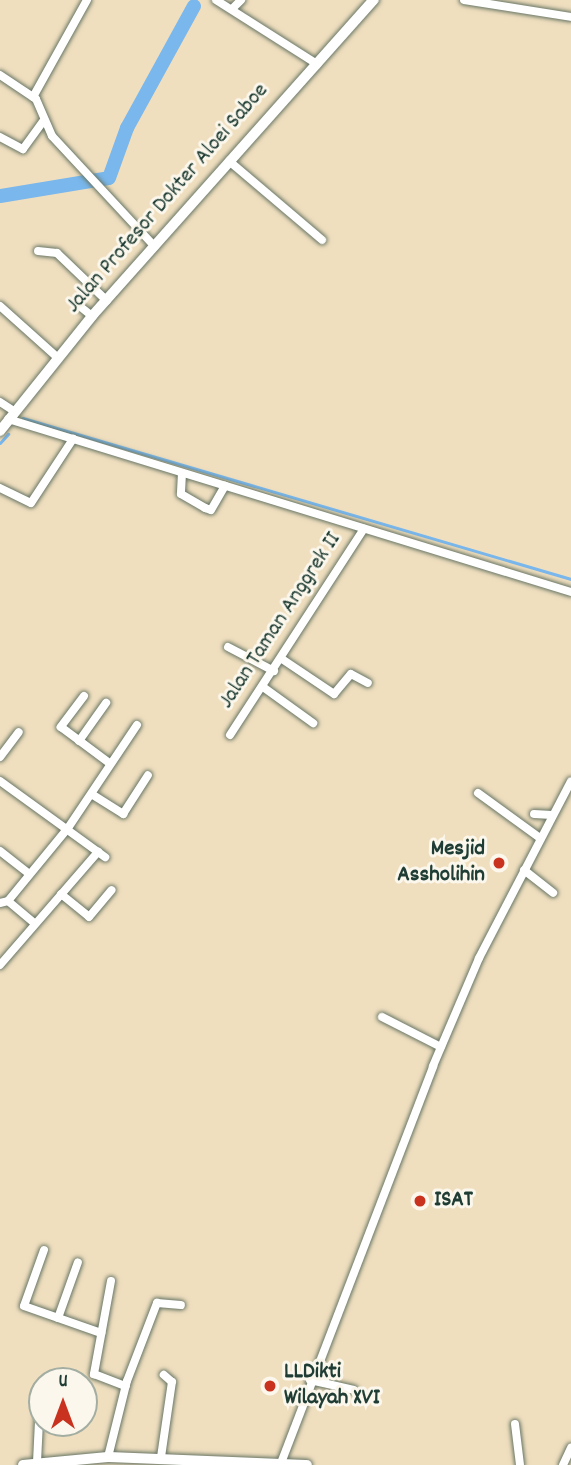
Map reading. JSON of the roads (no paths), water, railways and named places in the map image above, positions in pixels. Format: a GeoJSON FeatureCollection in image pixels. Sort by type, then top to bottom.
{"type":"FeatureCollection","features":[{"type":"Feature","properties":{"kind":"street"},"geometry":{"type":"LineString","coordinates":[[33,97],[77,25],[87,0]]}},
{"type":"Feature","properties":{"kind":"street"},"geometry":{"type":"LineString","coordinates":[[216,0],[317,64]]}},
{"type":"Feature","properties":{"kind":"street"},"geometry":{"type":"LineString","coordinates":[[232,9],[241,0]]}},
{"type":"Feature","properties":{"kind":"street","name":"Jalan Profesor Dokter Aloei Saboe"},"geometry":{"type":"LineString","coordinates":[[0,431],[92,316],[374,0]]}},
{"type":"Feature","properties":{"kind":"street"},"geometry":{"type":"LineString","coordinates":[[464,0],[571,18]]}},
{"type":"Feature","properties":{"kind":"street"},"geometry":{"type":"LineString","coordinates":[[0,75],[33,97],[44,120],[107,197],[155,247]]}},
{"type":"Feature","properties":{"kind":"street"},"geometry":{"type":"LineString","coordinates":[[0,137],[23,149],[44,120]]}},
{"type":"Feature","properties":{"kind":"street"},"geometry":{"type":"LineString","coordinates":[[229,161],[322,240]]}},
{"type":"Feature","properties":{"kind":"street"},"geometry":{"type":"LineString","coordinates":[[38,251],[57,253],[107,300]]}},
{"type":"Feature","properties":{"kind":"street"},"geometry":{"type":"LineString","coordinates":[[0,306],[58,358]]}},
{"type":"Feature","properties":{"kind":"street"},"geometry":{"type":"LineString","coordinates":[[82,308],[92,316]]}},
{"type":"Feature","properties":{"kind":"street"},"geometry":{"type":"LineString","coordinates":[[0,402],[11,415],[73,439],[571,592]]}},
{"type":"Feature","properties":{"kind":"street"},"geometry":{"type":"LineString","coordinates":[[0,488],[31,503],[73,439]]}},
{"type":"Feature","properties":{"kind":"street"},"geometry":{"type":"LineString","coordinates":[[183,473],[181,494],[211,510],[225,486]]}},
{"type":"Feature","properties":{"kind":"street","name":"Jalan Taman Anggrek II"},"geometry":{"type":"LineString","coordinates":[[230,735],[282,659],[364,529]]}},
{"type":"Feature","properties":{"kind":"street"},"geometry":{"type":"LineString","coordinates":[[228,647],[274,671]]}},
{"type":"Feature","properties":{"kind":"street"},"geometry":{"type":"LineString","coordinates":[[282,659],[334,694],[351,674],[368,683]]}},
{"type":"Feature","properties":{"kind":"street"},"geometry":{"type":"LineString","coordinates":[[263,687],[313,723]]}},
{"type":"Feature","properties":{"kind":"street"},"geometry":{"type":"LineString","coordinates":[[83,696],[61,727],[108,762]]}},
{"type":"Feature","properties":{"kind":"street"},"geometry":{"type":"LineString","coordinates":[[79,741],[106,703]]}},
{"type":"Feature","properties":{"kind":"street"},"geometry":{"type":"LineString","coordinates":[[35,924],[3,903],[93,795],[108,762],[137,725]]}},
{"type":"Feature","properties":{"kind":"street"},"geometry":{"type":"LineString","coordinates":[[0,757],[19,732]]}},
{"type":"Feature","properties":{"kind":"street"},"geometry":{"type":"LineString","coordinates":[[93,795],[123,814],[148,775]]}},
{"type":"Feature","properties":{"kind":"street"},"geometry":{"type":"LineString","coordinates":[[0,781],[102,854],[61,894],[0,965]]}},
{"type":"Feature","properties":{"kind":"street"},"geometry":{"type":"LineString","coordinates":[[281,1464],[310,1380],[442,1047],[524,870],[571,781]]}},
{"type":"Feature","properties":{"kind":"street"},"geometry":{"type":"LineString","coordinates":[[478,793],[540,838]]}},
{"type":"Feature","properties":{"kind":"street"},"geometry":{"type":"LineString","coordinates":[[534,814],[552,815]]}},
{"type":"Feature","properties":{"kind":"street"},"geometry":{"type":"LineString","coordinates":[[0,851],[29,874]]}},
{"type":"Feature","properties":{"kind":"street"},"geometry":{"type":"LineString","coordinates":[[524,870],[553,893]]}},
{"type":"Feature","properties":{"kind":"street"},"geometry":{"type":"LineString","coordinates":[[61,894],[89,917],[112,890]]}},
{"type":"Feature","properties":{"kind":"street"},"geometry":{"type":"LineString","coordinates":[[382,1017],[442,1047]]}},
{"type":"Feature","properties":{"kind":"street"},"geometry":{"type":"LineString","coordinates":[[44,1250],[24,1306],[101,1333]]}},
{"type":"Feature","properties":{"kind":"street"},"geometry":{"type":"LineString","coordinates":[[58,1318],[78,1262]]}},
{"type":"Feature","properties":{"kind":"street"},"geometry":{"type":"LineString","coordinates":[[111,1281],[94,1374],[126,1386]]}},
{"type":"Feature","properties":{"kind":"street"},"geometry":{"type":"LineString","coordinates":[[108,1457],[126,1386],[158,1303],[181,1305]]}},
{"type":"Feature","properties":{"kind":"street"},"geometry":{"type":"LineString","coordinates":[[161,1457],[173,1382],[164,1375]]}},
{"type":"Feature","properties":{"kind":"street"},"geometry":{"type":"LineString","coordinates":[[310,1380],[354,1390]]}},
{"type":"Feature","properties":{"kind":"street"},"geometry":{"type":"LineString","coordinates":[[515,1424],[520,1465]]}},
{"type":"Feature","properties":{"kind":"street"},"geometry":{"type":"LineString","coordinates":[[37,1462],[38,1437]]}},
{"type":"Feature","properties":{"kind":"street"},"geometry":{"type":"LineString","coordinates":[[563,1465],[571,1448]]}},
{"type":"Feature","properties":{"kind":"street"},"geometry":{"type":"LineString","coordinates":[[23,1465],[108,1457],[161,1457],[174,1462],[190,1459],[307,1465]]}},
{"type":"Feature","properties":{"kind":"waterway"},"geometry":{"type":"LineString","coordinates":[[0,196],[109,178],[127,128],[194,6]]}},
{"type":"Feature","properties":{"kind":"waterway"},"geometry":{"type":"LineString","coordinates":[[23,418],[571,579]]}},
{"type":"Feature","properties":{"kind":"waterway"},"geometry":{"type":"LineString","coordinates":[[0,443],[8,434]]}},
{"type":"Feature","properties":{"kind":"place","name":"Mesjid Assholihin"},"geometry":{"type":"Point","coordinates":[499,863]}},
{"type":"Feature","properties":{"kind":"place","name":"ISAT"},"geometry":{"type":"Point","coordinates":[420,1201]}},
{"type":"Feature","properties":{"kind":"place","name":"LLDikti Wilayah XVI"},"geometry":{"type":"Point","coordinates":[270,1386]}}]}
